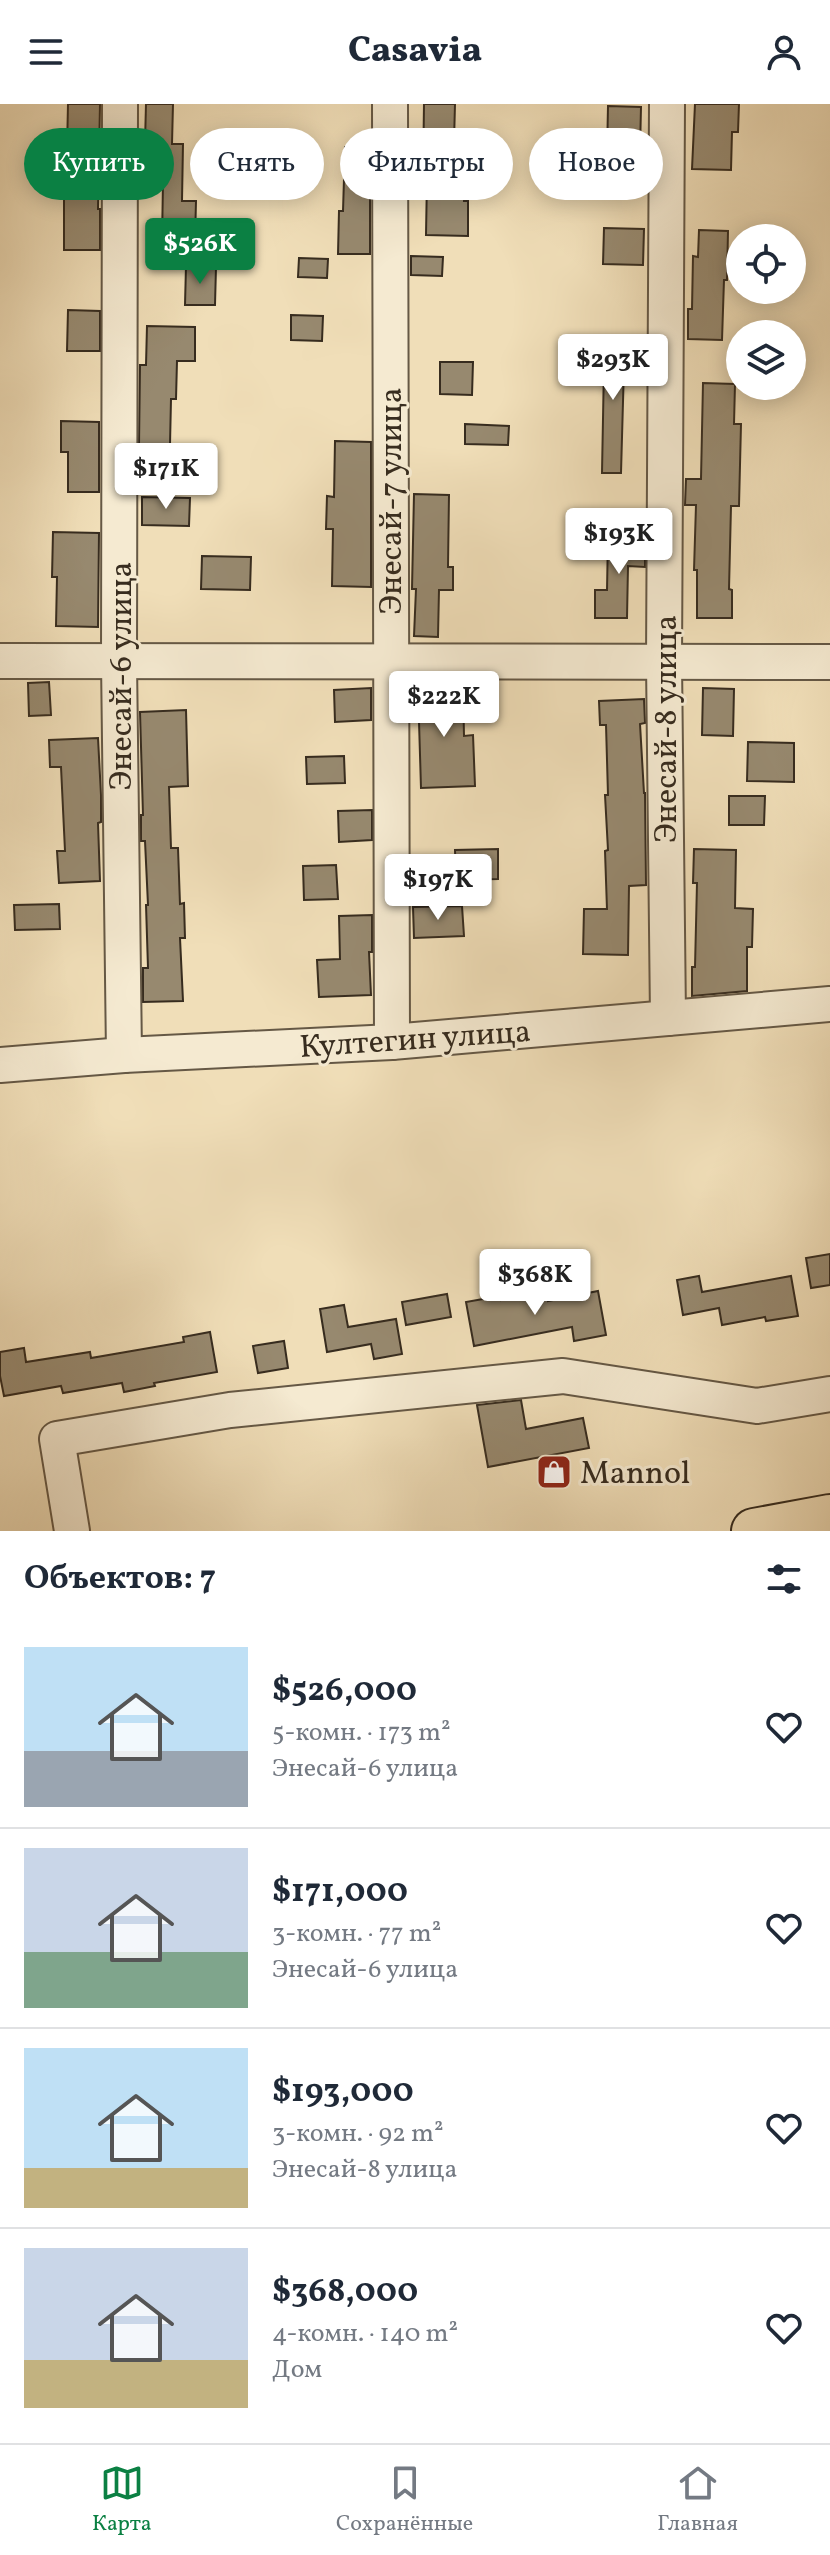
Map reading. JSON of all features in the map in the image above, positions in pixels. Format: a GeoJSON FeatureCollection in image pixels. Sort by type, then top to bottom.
{"type":"FeatureCollection","features":[{"type":"Feature","properties":{"kind":"main road"},"geometry":{"type":"LineString","coordinates":[[754,1531],[830,1517]]}},
{"type":"Feature","properties":{"kind":"street","name":"Энесай-6 улица"},"geometry":{"type":"LineString","coordinates":[[120,104],[119,662],[124,1055]]}},
{"type":"Feature","properties":{"kind":"street","name":"Энесай-7 улица"},"geometry":{"type":"LineString","coordinates":[[390,104],[392,1042]]}},
{"type":"Feature","properties":{"kind":"street","name":"Энесай-8 улица"},"geometry":{"type":"LineString","coordinates":[[667,104],[664,662],[668,1018]]}},
{"type":"Feature","properties":{"kind":"street"},"geometry":{"type":"LineString","coordinates":[[0,661],[830,662]]}},
{"type":"Feature","properties":{"kind":"street","name":"Култегин улица"},"geometry":{"type":"LineString","coordinates":[[0,1065],[124,1055],[392,1042],[830,1004]]}},
{"type":"Feature","properties":{"kind":"street"},"geometry":{"type":"LineString","coordinates":[[72,1531],[57,1439],[230,1410],[563,1376],[757,1406],[830,1394]]}},
{"type":"Feature","properties":{"kind":"building"},"geometry":{"type":"Polygon","coordinates":[[[68,104],[100,104],[100,128],[67,128],[68,104]]]}},
{"type":"Feature","properties":{"kind":"building"},"geometry":{"type":"Polygon","coordinates":[[[146,104],[173,104],[172,128],[145,128],[146,104]]]}},
{"type":"Feature","properties":{"kind":"building"},"geometry":{"type":"Polygon","coordinates":[[[424,104],[455,104],[454,128],[424,128],[424,104]]]}},
{"type":"Feature","properties":{"kind":"building"},"geometry":{"type":"Polygon","coordinates":[[[695,104],[739,104],[738,132],[732,132],[731,170],[692,169],[695,104]]]}},
{"type":"Feature","properties":{"kind":"building"},"geometry":{"type":"Polygon","coordinates":[[[608,106],[641,107],[641,128],[608,128],[608,106]]]}},
{"type":"Feature","properties":{"kind":"building"},"geometry":{"type":"Polygon","coordinates":[[[174,144],[183,144],[182,201],[196,201],[195,241],[162,241],[163,200],[174,200],[174,144]]]}},
{"type":"Feature","properties":{"kind":"building"},"geometry":{"type":"Polygon","coordinates":[[[64,200],[98,200],[100,250],[64,250],[64,200]]]}},
{"type":"Feature","properties":{"kind":"building"},"geometry":{"type":"Polygon","coordinates":[[[343,200],[370,200],[370,254],[338,254],[339,211],[343,211],[343,200]]]}},
{"type":"Feature","properties":{"kind":"building"},"geometry":{"type":"Polygon","coordinates":[[[427,200],[468,201],[468,236],[426,235],[427,200]]]}},
{"type":"Feature","properties":{"kind":"building"},"geometry":{"type":"Polygon","coordinates":[[[604,228],[644,229],[643,265],[603,264],[604,228]]]}},
{"type":"Feature","properties":{"kind":"building"},"geometry":{"type":"Polygon","coordinates":[[[699,230],[726,231],[722,340],[688,339],[693,256],[698,257],[699,230]]]}},
{"type":"Feature","properties":{"kind":"building"},"geometry":{"type":"Polygon","coordinates":[[[411,256],[443,257],[442,276],[411,275],[411,256]]]}},
{"type":"Feature","properties":{"kind":"building"},"geometry":{"type":"Polygon","coordinates":[[[299,258],[328,259],[327,278],[298,277],[299,258]]]}},
{"type":"Feature","properties":{"kind":"building"},"geometry":{"type":"Polygon","coordinates":[[[186,266],[216,267],[215,305],[185,305],[186,266]]]}},
{"type":"Feature","properties":{"kind":"building"},"geometry":{"type":"Polygon","coordinates":[[[68,310],[100,311],[100,351],[67,351],[68,310]]]}},
{"type":"Feature","properties":{"kind":"building"},"geometry":{"type":"Polygon","coordinates":[[[291,315],[323,316],[322,341],[291,340],[291,315]]]}},
{"type":"Feature","properties":{"kind":"building"},"geometry":{"type":"Polygon","coordinates":[[[147,326],[195,327],[195,361],[177,361],[176,399],[171,399],[170,445],[139,445],[140,365],[146,365],[147,326]]]}},
{"type":"Feature","properties":{"kind":"building"},"geometry":{"type":"Polygon","coordinates":[[[598,343],[632,344],[632,366],[624,366],[621,473],[602,473],[604,365],[598,365],[598,343]]]}},
{"type":"Feature","properties":{"kind":"building"},"geometry":{"type":"Polygon","coordinates":[[[440,362],[473,362],[472,395],[440,394],[440,362]]]}},
{"type":"Feature","properties":{"kind":"building"},"geometry":{"type":"Polygon","coordinates":[[[703,383],[726,384],[726,400],[735,400],[734,424],[741,424],[739,506],[731,506],[729,589],[732,590],[732,618],[697,618],[697,570],[694,570],[696,505],[685,505],[686,479],[701,479],[703,383]]]}},
{"type":"Feature","properties":{"kind":"building"},"geometry":{"type":"Polygon","coordinates":[[[61,421],[99,422],[99,492],[68,492],[68,452],[61,452],[61,421]]]}},
{"type":"Feature","properties":{"kind":"building"},"geometry":{"type":"Polygon","coordinates":[[[465,424],[509,426],[508,445],[465,444],[465,424]]]}},
{"type":"Feature","properties":{"kind":"building"},"geometry":{"type":"Polygon","coordinates":[[[335,441],[371,442],[371,587],[332,586],[333,529],[326,529],[327,496],[334,497],[335,441]]]}},
{"type":"Feature","properties":{"kind":"building"},"geometry":{"type":"Polygon","coordinates":[[[414,494],[449,495],[448,567],[453,567],[453,590],[439,590],[438,637],[414,636],[414,494]]]}},
{"type":"Feature","properties":{"kind":"building"},"geometry":{"type":"Polygon","coordinates":[[[142,497],[190,498],[189,526],[142,525],[142,497]]]}},
{"type":"Feature","properties":{"kind":"building"},"geometry":{"type":"Polygon","coordinates":[[[53,532],[99,533],[98,627],[56,626],[57,577],[52,577],[53,532]]]}},
{"type":"Feature","properties":{"kind":"building"},"geometry":{"type":"Polygon","coordinates":[[[608,536],[645,537],[645,567],[628,566],[627,618],[595,618],[595,590],[607,590],[608,536]]]}},
{"type":"Feature","properties":{"kind":"building"},"geometry":{"type":"Polygon","coordinates":[[[202,556],[251,557],[250,590],[201,589],[202,556]]]}},
{"type":"Feature","properties":{"kind":"building"},"geometry":{"type":"Polygon","coordinates":[[[49,682],[51,715],[29,716],[28,683],[49,682]]]}},
{"type":"Feature","properties":{"kind":"building"},"geometry":{"type":"Polygon","coordinates":[[[463,686],[464,736],[473,735],[475,786],[421,788],[418,688],[463,686]]]}},
{"type":"Feature","properties":{"kind":"building"},"geometry":{"type":"Polygon","coordinates":[[[371,688],[371,720],[335,722],[334,690],[371,688]]]}},
{"type":"Feature","properties":{"kind":"building"},"geometry":{"type":"Polygon","coordinates":[[[703,688],[734,689],[733,736],[702,735],[703,688]]]}},
{"type":"Feature","properties":{"kind":"building"},"geometry":{"type":"Polygon","coordinates":[[[644,699],[645,723],[640,724],[645,793],[646,885],[629,886],[628,955],[583,954],[584,909],[607,909],[606,725],[600,725],[599,701],[644,699]]]}},
{"type":"Feature","properties":{"kind":"building"},"geometry":{"type":"Polygon","coordinates":[[[186,710],[188,786],[169,787],[171,848],[178,848],[180,904],[184,903],[185,938],[180,938],[183,1001],[143,1002],[143,968],[148,968],[148,905],[145,841],[141,841],[140,712],[186,710]]]}},
{"type":"Feature","properties":{"kind":"building"},"geometry":{"type":"Polygon","coordinates":[[[98,738],[100,881],[59,883],[57,851],[65,851],[61,767],[50,767],[49,740],[98,738]]]}},
{"type":"Feature","properties":{"kind":"building"},"geometry":{"type":"Polygon","coordinates":[[[748,742],[794,743],[794,782],[747,781],[748,742]]]}},
{"type":"Feature","properties":{"kind":"building"},"geometry":{"type":"Polygon","coordinates":[[[344,756],[345,783],[307,784],[306,757],[344,756]]]}},
{"type":"Feature","properties":{"kind":"building"},"geometry":{"type":"Polygon","coordinates":[[[729,796],[765,796],[764,825],[729,825],[729,796]]]}},
{"type":"Feature","properties":{"kind":"building"},"geometry":{"type":"Polygon","coordinates":[[[372,810],[372,840],[339,842],[338,811],[372,810]]]}},
{"type":"Feature","properties":{"kind":"building"},"geometry":{"type":"Polygon","coordinates":[[[498,849],[498,879],[456,880],[455,850],[498,849]]]}},
{"type":"Feature","properties":{"kind":"building"},"geometry":{"type":"Polygon","coordinates":[[[694,849],[736,850],[735,908],[753,909],[752,947],[747,947],[747,991],[692,996],[697,883],[693,883],[694,849]]]}},
{"type":"Feature","properties":{"kind":"building"},"geometry":{"type":"Polygon","coordinates":[[[336,865],[338,899],[304,900],[303,866],[336,865]]]}},
{"type":"Feature","properties":{"kind":"building"},"geometry":{"type":"Polygon","coordinates":[[[59,904],[60,929],[15,930],[14,905],[59,904]]]}},
{"type":"Feature","properties":{"kind":"building"},"geometry":{"type":"Polygon","coordinates":[[[462,906],[464,936],[414,938],[413,907],[462,906]]]}},
{"type":"Feature","properties":{"kind":"building"},"geometry":{"type":"Polygon","coordinates":[[[372,915],[372,952],[369,952],[371,995],[319,997],[317,960],[340,959],[339,916],[372,915]]]}},
{"type":"Feature","properties":{"kind":"building"},"geometry":{"type":"Polygon","coordinates":[[[830,1254],[830,1285],[811,1288],[806,1258],[830,1254]]]}},
{"type":"Feature","properties":{"kind":"building"},"geometry":{"type":"Polygon","coordinates":[[[699,1276],[702,1292],[791,1276],[798,1316],[766,1321],[765,1317],[722,1325],[719,1308],[683,1315],[677,1280],[699,1276]]]}},
{"type":"Feature","properties":{"kind":"building"},"geometry":{"type":"Polygon","coordinates":[[[598,1291],[606,1335],[574,1341],[572,1327],[474,1346],[466,1302],[546,1292],[548,1301],[598,1291]]]}},
{"type":"Feature","properties":{"kind":"building"},"geometry":{"type":"Polygon","coordinates":[[[447,1294],[451,1317],[406,1325],[402,1302],[447,1294]]]}},
{"type":"Feature","properties":{"kind":"building"},"geometry":{"type":"Polygon","coordinates":[[[344,1305],[348,1327],[396,1319],[402,1354],[374,1359],[371,1344],[327,1352],[320,1309],[344,1305]]]}},
{"type":"Feature","properties":{"kind":"building"},"geometry":{"type":"Polygon","coordinates":[[[210,1332],[217,1372],[154,1383],[155,1386],[124,1392],[122,1383],[63,1393],[61,1386],[4,1396],[0,1352],[24,1348],[26,1362],[90,1352],[91,1358],[184,1342],[183,1337],[210,1332]]]}},
{"type":"Feature","properties":{"kind":"building"},"geometry":{"type":"Polygon","coordinates":[[[284,1341],[288,1368],[258,1373],[253,1346],[284,1341]]]}},
{"type":"Feature","properties":{"kind":"building"},"geometry":{"type":"Polygon","coordinates":[[[521,1400],[526,1429],[583,1418],[589,1448],[488,1467],[477,1405],[521,1400]]]}},
{"type":"Feature","properties":{"kind":"place","name":"Mannol"},"geometry":{"type":"Point","coordinates":[554,1472]}}]}
